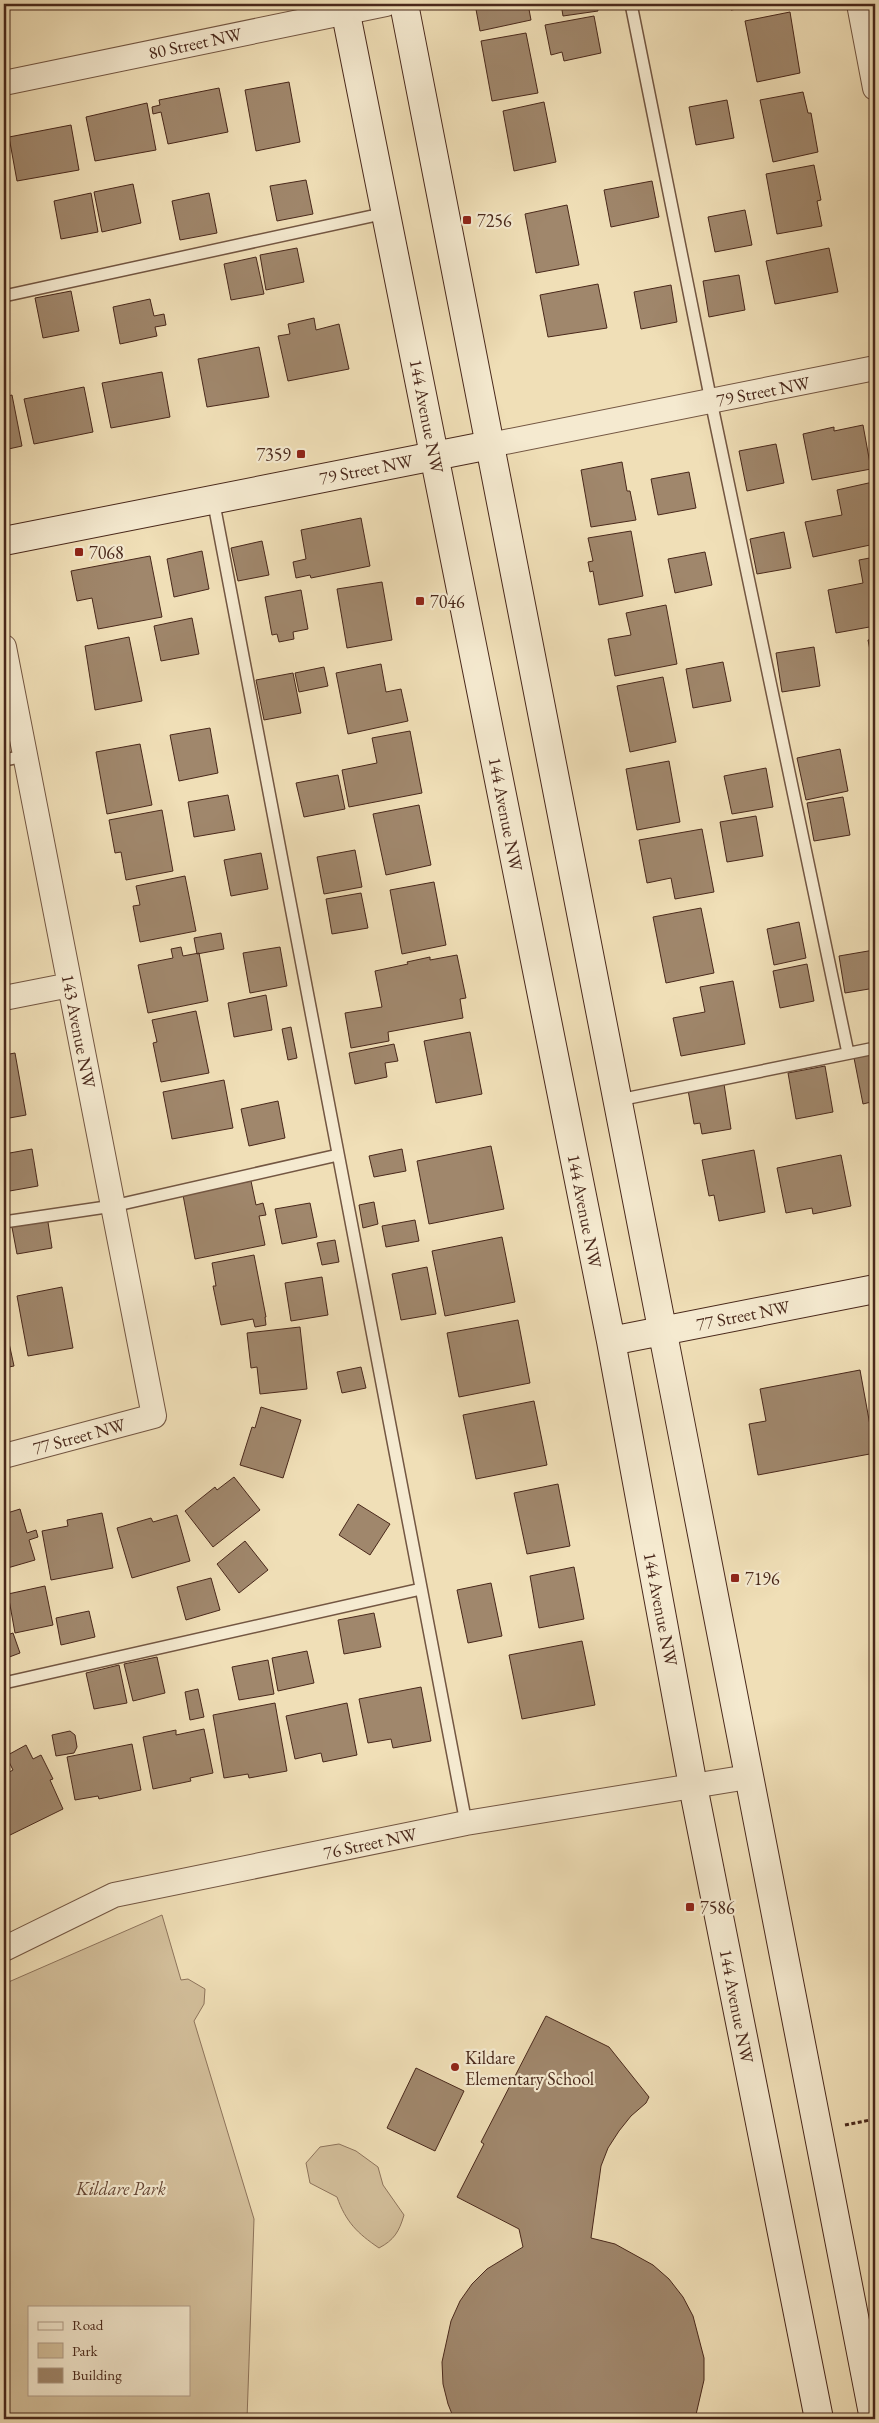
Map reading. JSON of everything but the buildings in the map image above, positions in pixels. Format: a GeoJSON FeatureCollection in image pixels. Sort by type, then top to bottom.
{"type":"FeatureCollection","features":[{"type":"Feature","properties":{"kind":"street","name":"80 Street NW"},"geometry":{"type":"LineString","coordinates":[[4,83],[345,8],[386,4]]}},
{"type":"Feature","properties":{"kind":"street"},"geometry":{"type":"LineString","coordinates":[[404,4],[664,1331],[748,1777],[874,2419]]}},
{"type":"Feature","properties":{"kind":"street"},"geometry":{"type":"LineString","coordinates":[[859,4],[875,88]]}},
{"type":"Feature","properties":{"kind":"street","name":"144 Avenue NW"},"geometry":{"type":"LineString","coordinates":[[345,8],[388,212],[611,1341],[693,1786],[819,2419]]}},
{"type":"Feature","properties":{"kind":"street","name":"79 Street NW"},"geometry":{"type":"LineString","coordinates":[[4,541],[875,368]]}},
{"type":"Feature","properties":{"kind":"street","name":"143 Avenue NW"},"geometry":{"type":"LineString","coordinates":[[4,647],[15,758],[70,985],[154,1416]]}},
{"type":"Feature","properties":{"kind":"street"},"geometry":{"type":"LineString","coordinates":[[4,998],[70,985]]}},
{"type":"Feature","properties":{"kind":"street","name":"77 Street NW"},"geometry":{"type":"LineString","coordinates":[[611,1341],[875,1289]]}},
{"type":"Feature","properties":{"kind":"street","name":"77 Street NW"},"geometry":{"type":"LineString","coordinates":[[4,1456],[154,1416]]}},
{"type":"Feature","properties":{"kind":"street","name":"76 Street NW"},"geometry":{"type":"LineString","coordinates":[[4,1949],[114,1895],[466,1823],[748,1777]]}},
{"type":"Feature","properties":{"kind":"lane"},"geometry":{"type":"LineString","coordinates":[[631,4],[711,401],[848,1053]]}},
{"type":"Feature","properties":{"kind":"lane"},"geometry":{"type":"LineString","coordinates":[[4,296],[388,212]]}},
{"type":"Feature","properties":{"kind":"lane"},"geometry":{"type":"LineString","coordinates":[[214,499],[466,1823]]}},
{"type":"Feature","properties":{"kind":"lane"},"geometry":{"type":"LineString","coordinates":[[619,1100],[875,1048]]}},
{"type":"Feature","properties":{"kind":"lane"},"geometry":{"type":"LineString","coordinates":[[4,1222],[113,1206],[338,1155]]}},
{"type":"Feature","properties":{"kind":"lane"},"geometry":{"type":"LineString","coordinates":[[4,1682],[421,1589]]}},
{"type":"Feature","properties":{"kind":"path"},"geometry":{"type":"LineString","coordinates":[[842,2125],[875,2119]]}},
{"type":"Feature","properties":{"kind":"green space","name":"Kildare Park"},"geometry":{"type":"Polygon","coordinates":[[[162,1915],[181,1980],[188,1979],[205,1989],[204,2004],[194,2021],[254,2219],[247,2419],[4,2419],[4,1984],[162,1915]]]}},
{"type":"Feature","properties":{"kind":"green space"},"geometry":{"type":"Polygon","coordinates":[[[339,2144],[356,2151],[378,2167],[383,2185],[404,2215],[395,2235],[389,2242],[379,2248],[364,2237],[348,2220],[337,2197],[310,2183],[306,2163],[320,2147],[339,2144]]]}},
{"type":"Feature","properties":{"kind":"place","name":"7256"},"geometry":{"type":"Point","coordinates":[467,220]}},
{"type":"Feature","properties":{"kind":"place","name":"7359"},"geometry":{"type":"Point","coordinates":[301,454]}},
{"type":"Feature","properties":{"kind":"place","name":"7068"},"geometry":{"type":"Point","coordinates":[79,552]}},
{"type":"Feature","properties":{"kind":"place","name":"7046"},"geometry":{"type":"Point","coordinates":[420,601]}},
{"type":"Feature","properties":{"kind":"place","name":"7196"},"geometry":{"type":"Point","coordinates":[735,1578]}},
{"type":"Feature","properties":{"kind":"place","name":"7586"},"geometry":{"type":"Point","coordinates":[690,1907]}},
{"type":"Feature","properties":{"kind":"place","name":"Kildare Elementary School"},"geometry":{"type":"Point","coordinates":[455,2067]}}]}
